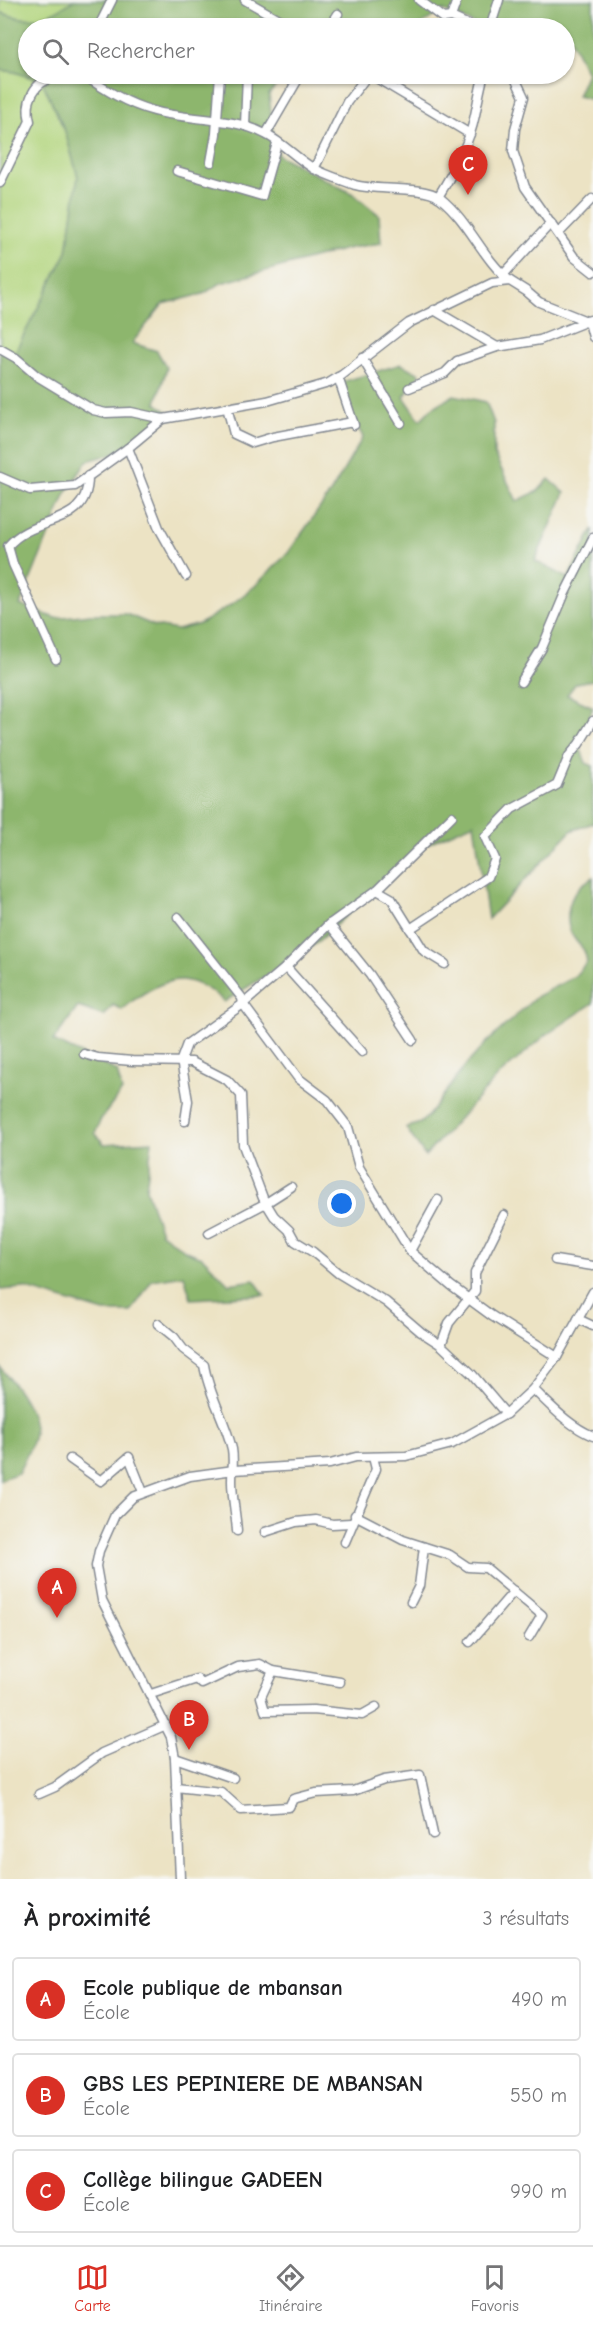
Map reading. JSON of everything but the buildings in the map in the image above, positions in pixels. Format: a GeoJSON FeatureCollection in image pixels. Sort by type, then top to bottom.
{"type":"FeatureCollection","features":[{"type":"Feature","properties":{"kind":"street"},"geometry":{"type":"LineString","coordinates":[[103,18],[112,0]]}},
{"type":"Feature","properties":{"kind":"street"},"geometry":{"type":"LineString","coordinates":[[245,0],[276,18]]}},
{"type":"Feature","properties":{"kind":"street"},"geometry":{"type":"LineString","coordinates":[[419,0],[443,18],[451,17],[457,0]]}},
{"type":"Feature","properties":{"kind":"street"},"geometry":{"type":"LineString","coordinates":[[493,18],[499,0]]}},
{"type":"Feature","properties":{"kind":"street"},"geometry":{"type":"LineString","coordinates":[[0,183],[30,121],[27,110],[32,93],[40,84]]}},
{"type":"Feature","properties":{"kind":"street"},"geometry":{"type":"LineString","coordinates":[[97,84],[113,95],[154,112],[245,126],[266,134],[314,169],[358,186],[402,189],[438,197],[471,231],[506,278],[539,302],[591,320]]}},
{"type":"Feature","properties":{"kind":"street"},"geometry":{"type":"LineString","coordinates":[[211,162],[219,84]]}},
{"type":"Feature","properties":{"kind":"street"},"geometry":{"type":"LineString","coordinates":[[245,126],[247,84]]}},
{"type":"Feature","properties":{"kind":"street"},"geometry":{"type":"LineString","coordinates":[[266,134],[296,84]]}},
{"type":"Feature","properties":{"kind":"street"},"geometry":{"type":"LineString","coordinates":[[314,169],[347,102],[359,84]]}},
{"type":"Feature","properties":{"kind":"street"},"geometry":{"type":"LineString","coordinates":[[387,84],[470,134]]}},
{"type":"Feature","properties":{"kind":"street"},"geometry":{"type":"LineString","coordinates":[[438,197],[460,162],[470,134],[482,84]]}},
{"type":"Feature","properties":{"kind":"street"},"geometry":{"type":"LineString","coordinates":[[518,84],[524,97],[515,129],[513,151],[525,187],[574,257],[593,272]]}},
{"type":"Feature","properties":{"kind":"street"},"geometry":{"type":"LineString","coordinates":[[177,171],[262,196],[277,143]]}},
{"type":"Feature","properties":{"kind":"street"},"geometry":{"type":"LineString","coordinates":[[559,233],[592,199]]}},
{"type":"Feature","properties":{"kind":"street"},"geometry":{"type":"LineString","coordinates":[[0,349],[16,358],[37,376],[93,410],[106,413],[131,412],[163,419],[227,406],[267,401],[315,387],[338,377],[409,323],[506,278],[551,223]]}},
{"type":"Feature","properties":{"kind":"street"},"geometry":{"type":"LineString","coordinates":[[434,310],[497,347]]}},
{"type":"Feature","properties":{"kind":"street"},"geometry":{"type":"LineString","coordinates":[[591,320],[593,337]]}},
{"type":"Feature","properties":{"kind":"street"},"geometry":{"type":"LineString","coordinates":[[409,388],[445,373],[458,361],[497,347],[540,340],[591,320]]}},
{"type":"Feature","properties":{"kind":"street"},"geometry":{"type":"LineString","coordinates":[[362,358],[400,423]]}},
{"type":"Feature","properties":{"kind":"street"},"geometry":{"type":"LineString","coordinates":[[227,406],[234,434],[253,443],[273,437],[354,425],[338,377]]}},
{"type":"Feature","properties":{"kind":"street"},"geometry":{"type":"LineString","coordinates":[[0,477],[30,490],[69,488],[80,483],[128,448],[163,419]]}},
{"type":"Feature","properties":{"kind":"street"},"geometry":{"type":"LineString","coordinates":[[128,448],[159,528],[186,576]]}},
{"type":"Feature","properties":{"kind":"street"},"geometry":{"type":"LineString","coordinates":[[56,659],[13,564],[8,546],[15,537],[79,509],[88,491],[88,476]]}},
{"type":"Feature","properties":{"kind":"street"},"geometry":{"type":"LineString","coordinates":[[520,682],[542,648],[564,593],[593,538]]}},
{"type":"Feature","properties":{"kind":"street"},"geometry":{"type":"LineString","coordinates":[[410,929],[488,877],[495,859],[485,837],[512,809],[558,784],[568,756],[579,744],[593,721]]}},
{"type":"Feature","properties":{"kind":"street"},"geometry":{"type":"LineString","coordinates":[[185,1121],[188,1101],[181,1060],[187,1044],[243,1004],[329,924],[377,890],[452,816]]}},
{"type":"Feature","properties":{"kind":"street"},"geometry":{"type":"LineString","coordinates":[[377,890],[391,898],[424,951],[445,964]]}},
{"type":"Feature","properties":{"kind":"street"},"geometry":{"type":"LineString","coordinates":[[178,916],[242,998],[243,1004],[298,1078],[327,1100],[348,1127],[358,1167],[386,1208],[410,1251],[451,1286],[492,1316],[557,1357]]}},
{"type":"Feature","properties":{"kind":"street"},"geometry":{"type":"LineString","coordinates":[[329,924],[370,975],[413,1040]]}},
{"type":"Feature","properties":{"kind":"street"},"geometry":{"type":"LineString","coordinates":[[285,967],[362,1052]]}},
{"type":"Feature","properties":{"kind":"street"},"geometry":{"type":"LineString","coordinates":[[84,1054],[156,1063],[181,1060],[192,1062],[219,1074],[241,1095],[243,1145],[266,1203],[274,1216],[289,1230],[295,1241],[313,1252],[338,1273],[387,1302],[421,1332],[441,1345],[472,1374],[506,1414]]}},
{"type":"Feature","properties":{"kind":"street"},"geometry":{"type":"LineString","coordinates":[[209,1233],[291,1187]]}},
{"type":"Feature","properties":{"kind":"street"},"geometry":{"type":"LineString","coordinates":[[410,1251],[438,1200]]}},
{"type":"Feature","properties":{"kind":"street"},"geometry":{"type":"LineString","coordinates":[[441,1345],[449,1323],[474,1291],[475,1273],[504,1215]]}},
{"type":"Feature","properties":{"kind":"street"},"geometry":{"type":"LineString","coordinates":[[555,1260],[593,1266]]}},
{"type":"Feature","properties":{"kind":"street"},"geometry":{"type":"LineString","coordinates":[[180,1879],[176,1758],[166,1725],[102,1600],[96,1566],[104,1538],[115,1515],[133,1497],[190,1476],[234,1470],[330,1464],[356,1457],[406,1456],[452,1444],[506,1414],[533,1389],[557,1357],[593,1292]]}},
{"type":"Feature","properties":{"kind":"street"},"geometry":{"type":"LineString","coordinates":[[578,1319],[593,1326]]}},
{"type":"Feature","properties":{"kind":"street"},"geometry":{"type":"LineString","coordinates":[[158,1324],[174,1337],[183,1349],[204,1365],[207,1385],[232,1448],[237,1532]]}},
{"type":"Feature","properties":{"kind":"street"},"geometry":{"type":"LineString","coordinates":[[533,1389],[563,1418],[580,1431],[593,1436]]}},
{"type":"Feature","properties":{"kind":"street"},"geometry":{"type":"LineString","coordinates":[[70,1459],[101,1481],[129,1457],[143,1492]]}},
{"type":"Feature","properties":{"kind":"street"},"geometry":{"type":"LineString","coordinates":[[345,1542],[376,1469],[373,1457]]}},
{"type":"Feature","properties":{"kind":"street"},"geometry":{"type":"LineString","coordinates":[[266,1532],[296,1522],[315,1520],[332,1524],[353,1519],[403,1540],[450,1555],[468,1567],[486,1569],[542,1615],[529,1637]]}},
{"type":"Feature","properties":{"kind":"street"},"geometry":{"type":"LineString","coordinates":[[411,1602],[419,1586],[424,1547]]}},
{"type":"Feature","properties":{"kind":"street"},"geometry":{"type":"LineString","coordinates":[[470,1642],[514,1592]]}},
{"type":"Feature","properties":{"kind":"street"},"geometry":{"type":"LineString","coordinates":[[150,1694],[197,1679],[202,1684],[238,1667],[260,1665],[273,1671],[340,1682]]}},
{"type":"Feature","properties":{"kind":"street"},"geometry":{"type":"LineString","coordinates":[[273,1671],[261,1697],[265,1711],[313,1710],[362,1715],[376,1707]]}},
{"type":"Feature","properties":{"kind":"street"},"geometry":{"type":"LineString","coordinates":[[39,1794],[55,1787],[102,1753],[166,1725]]}},
{"type":"Feature","properties":{"kind":"street"},"geometry":{"type":"LineString","coordinates":[[176,1758],[233,1778]]}},
{"type":"Feature","properties":{"kind":"street"},"geometry":{"type":"LineString","coordinates":[[176,1787],[221,1792],[241,1810],[260,1810],[289,1806],[293,1800],[316,1792],[352,1791],[384,1780],[420,1775],[433,1834]]}},
{"type":"Feature","properties":{"kind":"green space"},"geometry":{"type":"Polygon","coordinates":[[[0,0],[74,0],[38,18],[21,18],[0,12],[0,0]]]}},
{"type":"Feature","properties":{"kind":"green space"},"geometry":{"type":"Polygon","coordinates":[[[74,0],[593,0],[593,100],[577,96],[587,73],[575,49],[575,18],[461,18],[442,10],[431,18],[38,18],[74,0]]]}},
{"type":"Feature","properties":{"kind":"green space"},"geometry":{"type":"Polygon","coordinates":[[[0,12],[21,18],[18,18],[18,73],[0,70],[0,12]]]}},
{"type":"Feature","properties":{"kind":"green space"},"geometry":{"type":"Polygon","coordinates":[[[0,70],[18,73],[18,84],[43,84],[65,131],[78,177],[67,252],[14,354],[0,348],[0,70]]]}},
{"type":"Feature","properties":{"kind":"green space"},"geometry":{"type":"Polygon","coordinates":[[[43,84],[278,84],[269,94],[273,134],[278,155],[353,194],[379,215],[381,243],[350,248],[221,283],[203,294],[163,304],[132,343],[157,351],[167,368],[156,403],[171,414],[145,436],[112,454],[87,461],[66,493],[20,605],[55,618],[91,614],[126,614],[155,626],[177,630],[200,624],[232,604],[255,586],[288,553],[331,492],[363,437],[347,408],[342,382],[401,364],[420,374],[404,397],[420,420],[432,408],[454,395],[486,402],[494,423],[494,454],[517,501],[538,491],[549,479],[565,493],[535,561],[568,578],[593,529],[593,680],[576,683],[567,695],[593,707],[579,745],[586,763],[593,766],[593,823],[571,831],[488,919],[474,823],[424,845],[314,945],[224,1002],[199,985],[174,980],[150,990],[122,1010],[113,1005],[104,1016],[78,1007],[53,1041],[117,1071],[122,1091],[101,1119],[95,1133],[104,1144],[152,1141],[146,1189],[161,1233],[186,1251],[202,1257],[229,1284],[254,1280],[265,1295],[191,1299],[184,1275],[152,1280],[131,1312],[104,1312],[24,1288],[0,1290],[0,348],[14,354],[67,252],[78,177],[65,131],[43,84]]]}},
{"type":"Feature","properties":{"kind":"green space"},"geometry":{"type":"Polygon","coordinates":[[[593,877],[593,1003],[546,1035],[498,1076],[425,1156],[406,1128],[420,1123],[428,1116],[465,1066],[485,1044],[537,996],[574,977],[587,962],[584,950],[571,933],[568,913],[574,894],[593,877]]]}},
{"type":"Feature","properties":{"kind":"green space"},"geometry":{"type":"Polygon","coordinates":[[[0,1367],[28,1407],[34,1425],[34,1434],[30,1449],[18,1473],[0,1480],[0,1367]]]}},
{"type":"Feature","properties":{"kind":"place","name":"Collège bilingue GADEEN"},"geometry":{"type":"Point","coordinates":[468,195]}},
{"type":"Feature","properties":{"kind":"place","name":"Ecole publique de mbansan"},"geometry":{"type":"Point","coordinates":[57,1618]}},
{"type":"Feature","properties":{"kind":"place","name":"GBS LES PEPINIERE DE MBANSAN"},"geometry":{"type":"Point","coordinates":[189,1750]}}]}
